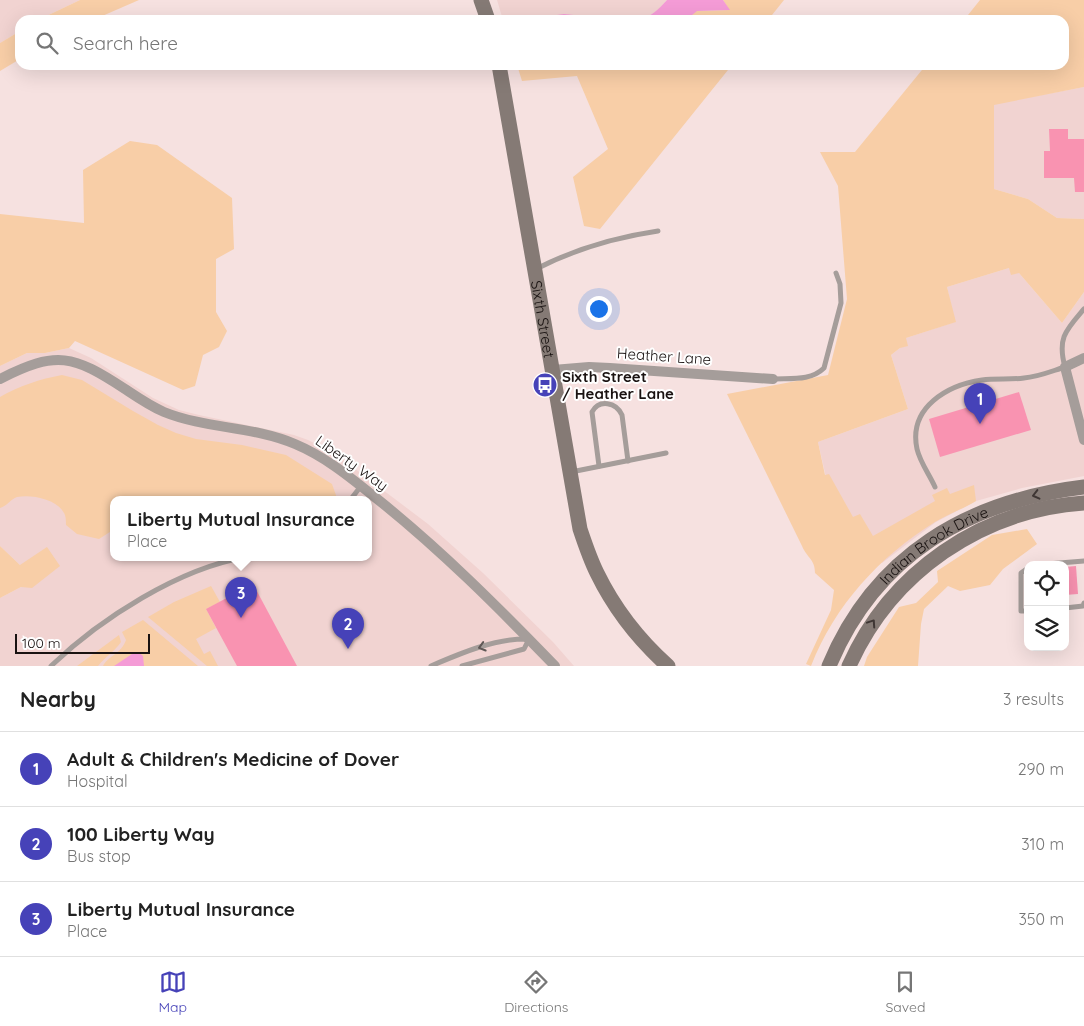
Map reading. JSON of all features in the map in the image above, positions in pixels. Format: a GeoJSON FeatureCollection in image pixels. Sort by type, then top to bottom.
{"type":"FeatureCollection","features":[{"type":"Feature","properties":{"kind":"main road"},"geometry":{"type":"LineString","coordinates":[[481,0],[486,15]]}},
{"type":"Feature","properties":{"kind":"main road","name":"Sixth Street"},"geometry":{"type":"LineString","coordinates":[[500,70],[580,529],[596,572],[623,616],[668,666]]}},
{"type":"Feature","properties":{"kind":"main road","name":"Indian Brook Drive"},"geometry":{"type":"LineString","coordinates":[[829,666],[844,632],[865,601],[900,564],[926,543],[962,522],[1001,506],[1049,492],[1084,488]]}},
{"type":"Feature","properties":{"kind":"main road","name":"Indian Brook Drive"},"geometry":{"type":"LineString","coordinates":[[849,666],[864,637],[882,610],[915,574],[941,553],[984,527],[1007,518],[1042,508],[1084,503]]}},
{"type":"Feature","properties":{"kind":"street"},"geometry":{"type":"LineString","coordinates":[[1084,358],[1064,367],[1084,440]]}},
{"type":"Feature","properties":{"kind":"street","name":"Liberty Way"},"geometry":{"type":"LineString","coordinates":[[0,379],[34,363],[48,360],[59,359],[80,363],[90,367],[156,409],[170,415],[204,424],[279,437],[314,452],[361,486],[438,550],[555,666]]}},
{"type":"Feature","properties":{"kind":"street","name":"Heather Lane"},"geometry":{"type":"LineString","coordinates":[[553,370],[589,367],[773,379]]}},
{"type":"Feature","properties":{"kind":"lane"},"geometry":{"type":"LineString","coordinates":[[536,270],[598,246],[639,234],[658,231]]}},
{"type":"Feature","properties":{"kind":"lane"},"geometry":{"type":"LineString","coordinates":[[773,379],[812,376],[819,374],[824,368],[841,302],[840,284],[836,273]]}},
{"type":"Feature","properties":{"kind":"lane"},"geometry":{"type":"LineString","coordinates":[[935,487],[922,462],[916,438],[921,416],[927,406],[934,399],[954,388],[981,380],[1027,378],[1064,367],[1060,348],[1061,342],[1069,327],[1084,309]]}},
{"type":"Feature","properties":{"kind":"lane"},"geometry":{"type":"LineString","coordinates":[[600,466],[592,412],[600,404],[610,404],[619,409],[622,415],[628,460]]}},
{"type":"Feature","properties":{"kind":"lane"},"geometry":{"type":"LineString","coordinates":[[570,472],[666,453]]}},
{"type":"Feature","properties":{"kind":"lane"},"geometry":{"type":"LineString","coordinates":[[353,496],[361,486]]}},
{"type":"Feature","properties":{"kind":"lane"},"geometry":{"type":"LineString","coordinates":[[51,666],[79,641],[130,606],[187,576],[232,561]]}},
{"type":"Feature","properties":{"kind":"lane"},"geometry":{"type":"LineString","coordinates":[[1069,562],[1084,561]]}},
{"type":"Feature","properties":{"kind":"lane"},"geometry":{"type":"LineString","coordinates":[[1024,571],[1021,573],[1021,611],[1024,611]]}},
{"type":"Feature","properties":{"kind":"lane"},"geometry":{"type":"LineString","coordinates":[[1069,608],[1083,606],[1084,603]]}},
{"type":"Feature","properties":{"kind":"lane"},"geometry":{"type":"LineString","coordinates":[[431,666],[472,650],[512,638],[529,639],[524,649],[462,666]]}},
{"type":"Feature","properties":{"kind":"shaded area"},"geometry":{"type":"Polygon","coordinates":[[[0,0],[80,0],[48,15],[15,15],[15,34],[0,43],[0,0]]]}},
{"type":"Feature","properties":{"kind":"shaded area"},"geometry":{"type":"Polygon","coordinates":[[[80,0],[139,0],[104,15],[48,15],[80,0]]]}},
{"type":"Feature","properties":{"kind":"shaded area"},"geometry":{"type":"Polygon","coordinates":[[[497,0],[667,0],[650,15],[502,15],[497,0]]]}},
{"type":"Feature","properties":{"kind":"shaded area"},"geometry":{"type":"Polygon","coordinates":[[[667,0],[723,0],[730,10],[697,11],[692,15],[650,15],[667,0]]]}},
{"type":"Feature","properties":{"kind":"shaded area"},"geometry":{"type":"Polygon","coordinates":[[[723,0],[784,0],[772,15],[692,15],[696,11],[729,10],[723,0]]]}},
{"type":"Feature","properties":{"kind":"shaded area"},"geometry":{"type":"Polygon","coordinates":[[[980,0],[1084,0],[1084,87],[994,105],[994,189],[1028,199],[1057,218],[1084,219],[1084,292],[1062,323],[1019,273],[1011,275],[1009,268],[947,287],[956,322],[906,338],[908,346],[900,348],[891,355],[908,409],[818,442],[825,475],[829,474],[853,517],[860,514],[873,536],[935,501],[932,495],[947,488],[950,494],[974,485],[976,501],[935,522],[895,551],[877,567],[846,603],[821,644],[811,666],[806,664],[831,610],[834,590],[815,573],[812,561],[804,550],[727,394],[828,375],[847,299],[838,186],[820,152],[855,152],[922,70],[1069,70],[1069,15],[968,15],[980,0]]]}},
{"type":"Feature","properties":{"kind":"shaded area"},"geometry":{"type":"Polygon","coordinates":[[[15,34],[15,62],[0,71],[0,43],[15,34]]]}},
{"type":"Feature","properties":{"kind":"shaded area"},"geometry":{"type":"Polygon","coordinates":[[[519,70],[728,70],[600,229],[584,226],[573,177],[608,149],[577,76],[522,81],[519,70]]]}},
{"type":"Feature","properties":{"kind":"shaded area"},"geometry":{"type":"Polygon","coordinates":[[[1084,87],[1084,219],[1057,218],[1028,199],[994,189],[994,104],[1084,87]]]}},
{"type":"Feature","properties":{"kind":"shaded area"},"geometry":{"type":"Polygon","coordinates":[[[130,141],[157,145],[232,198],[234,249],[216,259],[216,312],[227,331],[219,347],[203,355],[195,386],[183,390],[75,341],[69,348],[45,353],[27,353],[0,366],[0,214],[84,223],[83,170],[130,141]]]}},
{"type":"Feature","properties":{"kind":"shaded area"},"geometry":{"type":"Polygon","coordinates":[[[1009,268],[1019,273],[1062,323],[1084,292],[1084,476],[1022,488],[976,501],[936,522],[882,563],[835,517],[818,442],[908,409],[891,355],[900,348],[906,338],[955,322],[947,287],[1009,268]]]}},
{"type":"Feature","properties":{"kind":"shaded area"},"geometry":{"type":"Polygon","coordinates":[[[69,348],[91,358],[153,398],[179,410],[294,435],[334,453],[428,524],[483,573],[553,642],[574,666],[0,666],[0,598],[21,587],[20,565],[0,546],[0,366],[27,353],[45,353],[69,348]]]}},
{"type":"Feature","properties":{"kind":"shaded area"},"geometry":{"type":"Polygon","coordinates":[[[62,375],[82,380],[133,411],[176,433],[196,439],[242,445],[286,455],[332,484],[336,496],[110,496],[110,532],[99,539],[77,534],[66,525],[65,516],[61,508],[50,501],[23,496],[13,499],[0,508],[0,397],[30,383],[62,375]]]}},
{"type":"Feature","properties":{"kind":"shaded area"},"geometry":{"type":"Polygon","coordinates":[[[1027,529],[1037,544],[1003,569],[990,585],[960,591],[948,586],[924,609],[918,666],[864,666],[867,657],[899,607],[916,603],[938,582],[937,571],[992,535],[1027,529]]]}},
{"type":"Feature","properties":{"kind":"shaded area"},"geometry":{"type":"Polygon","coordinates":[[[0,546],[20,565],[47,547],[60,566],[32,588],[21,587],[0,598],[0,546]]]}},
{"type":"Feature","properties":{"kind":"shaded area"},"geometry":{"type":"Polygon","coordinates":[[[211,586],[220,602],[206,609],[216,628],[196,639],[204,654],[210,651],[218,666],[207,666],[148,617],[174,602],[211,586]]]}},
{"type":"Feature","properties":{"kind":"shaded area"},"geometry":{"type":"Polygon","coordinates":[[[143,620],[198,666],[103,666],[124,645],[126,640],[122,632],[143,620]]]}},
{"type":"Feature","properties":{"kind":"shaded area"},"geometry":{"type":"Polygon","coordinates":[[[119,635],[121,642],[98,666],[77,666],[119,635]]]}},
{"type":"Feature","properties":{"kind":"shaded area"},"geometry":{"type":"Polygon","coordinates":[[[135,652],[143,656],[144,666],[114,666],[135,652]]]}},
{"type":"Feature","properties":{"kind":"building"},"geometry":{"type":"Polygon","coordinates":[[[1049,129],[1068,129],[1068,139],[1084,139],[1084,192],[1075,192],[1074,178],[1044,178],[1044,151],[1050,151],[1049,129]]]}},
{"type":"Feature","properties":{"kind":"building"},"geometry":{"type":"Polygon","coordinates":[[[1019,392],[1031,430],[940,457],[929,419],[1019,392]]]}},
{"type":"Feature","properties":{"kind":"building"},"geometry":{"type":"Polygon","coordinates":[[[1076,566],[1078,594],[1069,595],[1069,567],[1076,566]]]}},
{"type":"Feature","properties":{"kind":"building"},"geometry":{"type":"Polygon","coordinates":[[[253,584],[297,666],[237,666],[206,609],[253,584]]]}},
{"type":"Feature","properties":{"kind":"place","name":"Sixth Street / Heather Lane"},"geometry":{"type":"Point","coordinates":[545,385]}},
{"type":"Feature","properties":{"kind":"place","name":"Adult & Children's Medicine of Dover"},"geometry":{"type":"Point","coordinates":[980,424]}},
{"type":"Feature","properties":{"kind":"place","name":"Liberty Mutual Insurance"},"geometry":{"type":"Point","coordinates":[241,618]}},
{"type":"Feature","properties":{"kind":"place","name":"100 Liberty Way"},"geometry":{"type":"Point","coordinates":[348,649]}}]}
